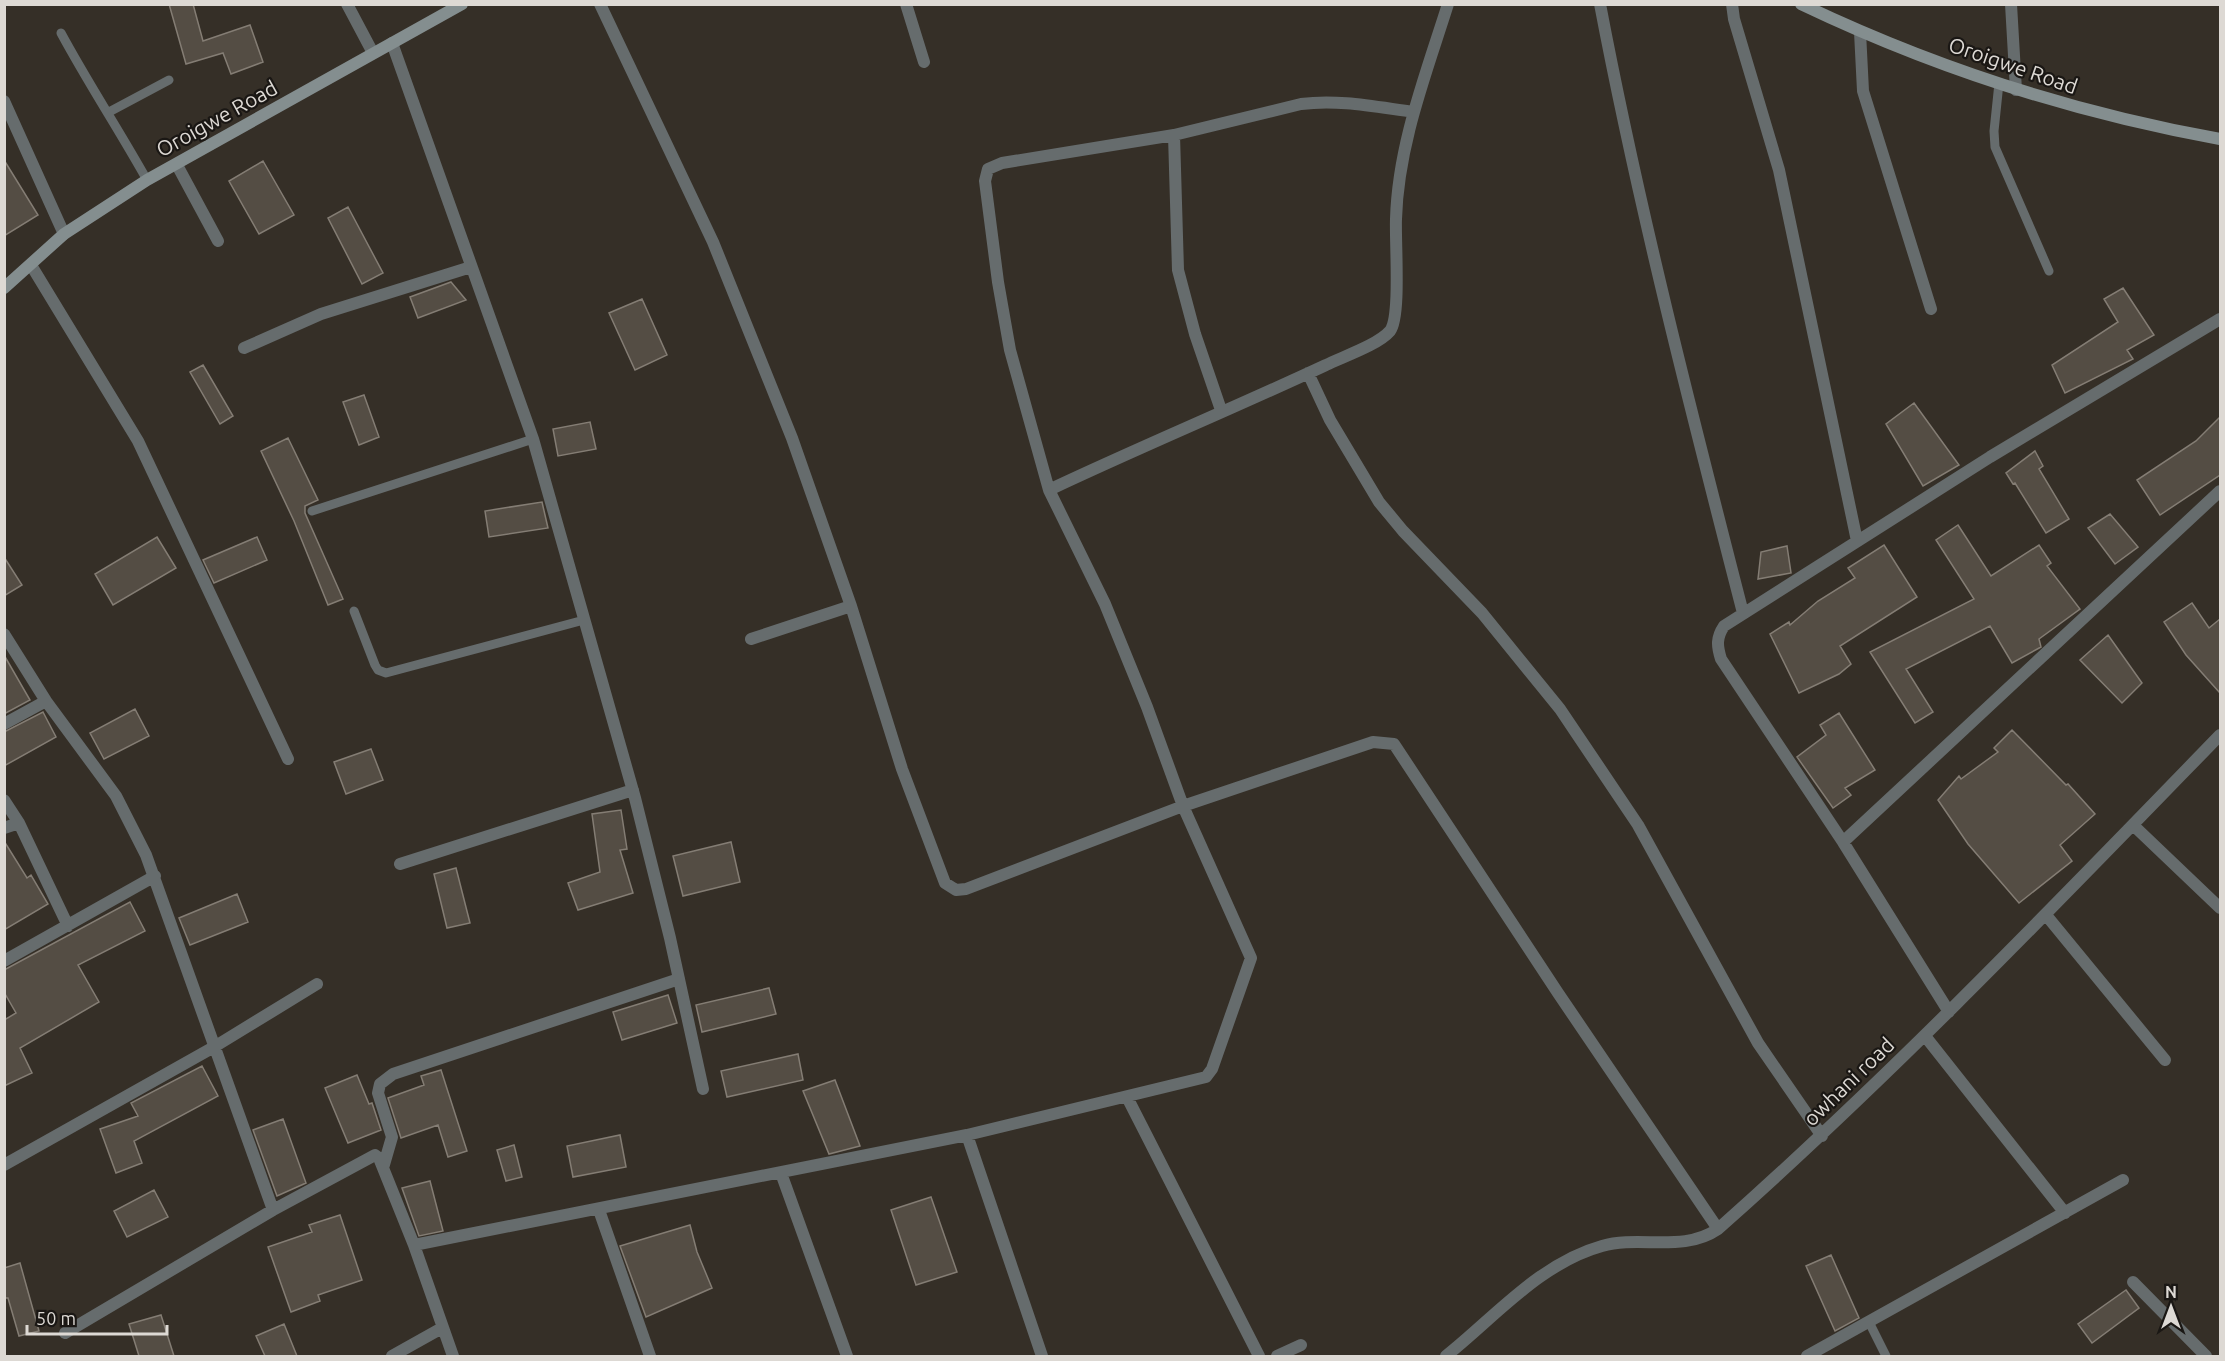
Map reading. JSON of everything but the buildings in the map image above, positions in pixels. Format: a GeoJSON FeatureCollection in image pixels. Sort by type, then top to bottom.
{"type":"FeatureCollection","features":[{"type":"Feature","properties":{"kind":"street"},"geometry":{"type":"LineString","coordinates":[[347,4],[373,53]]}},
{"type":"Feature","properties":{"kind":"street","name":"Oroigwe Road"},"geometry":{"type":"LineString","coordinates":[[4,288],[64,234],[147,180],[462,4]]}},
{"type":"Feature","properties":{"kind":"street"},"geometry":{"type":"LineString","coordinates":[[600,4],[713,242],[792,438],[851,606],[902,769],[945,883],[956,890],[966,889],[1183,806],[1373,742],[1394,744],[1558,993],[1718,1229]]}},
{"type":"Feature","properties":{"kind":"street"},"geometry":{"type":"LineString","coordinates":[[906,4],[924,62]]}},
{"type":"Feature","properties":{"kind":"street"},"geometry":{"type":"LineString","coordinates":[[1049,490],[1221,410],[1308,373],[1390,332],[1395,318],[1396,202],[1414,112],[1448,4]]}},
{"type":"Feature","properties":{"kind":"street"},"geometry":{"type":"LineString","coordinates":[[1600,4],[1619,102],[1658,272],[1743,613]]}},
{"type":"Feature","properties":{"kind":"street"},"geometry":{"type":"LineString","coordinates":[[1732,4],[1734,19],[1779,170],[1857,541]]}},
{"type":"Feature","properties":{"kind":"street","name":"Oroigwe Road"},"geometry":{"type":"LineString","coordinates":[[1801,4],[1860,32],[2016,90],[2086,111],[2220,139]]}},
{"type":"Feature","properties":{"kind":"street"},"geometry":{"type":"LineString","coordinates":[[2011,4],[2016,90]]}},
{"type":"Feature","properties":{"kind":"street"},"geometry":{"type":"LineString","coordinates":[[1860,32],[1863,91],[1931,309]]}},
{"type":"Feature","properties":{"kind":"street"},"geometry":{"type":"LineString","coordinates":[[392,44],[533,439],[633,790],[703,1089]]}},
{"type":"Feature","properties":{"kind":"street"},"geometry":{"type":"LineString","coordinates":[[4,101],[64,234]]}},
{"type":"Feature","properties":{"kind":"street"},"geometry":{"type":"LineString","coordinates":[[414,1245],[967,1135],[1206,1077],[1212,1069],[1250,966],[1249,952],[1183,806],[1147,707],[1105,604],[1049,490],[1010,350],[991,226],[986,181],[988,170],[1002,163],[1174,135],[1272,110],[1321,102],[1414,112]]}},
{"type":"Feature","properties":{"kind":"street"},"geometry":{"type":"LineString","coordinates":[[1174,135],[1178,270],[1195,334],[1221,410]]}},
{"type":"Feature","properties":{"kind":"street"},"geometry":{"type":"LineString","coordinates":[[177,165],[219,241]]}},
{"type":"Feature","properties":{"kind":"street"},"geometry":{"type":"LineString","coordinates":[[31,265],[138,441],[288,759]]}},
{"type":"Feature","properties":{"kind":"street"},"geometry":{"type":"LineString","coordinates":[[244,348],[321,314],[471,267]]}},
{"type":"Feature","properties":{"kind":"street"},"geometry":{"type":"LineString","coordinates":[[1949,1012],[1843,842],[1721,659],[1717,645],[1719,634],[1724,626],[1743,613],[1857,541],[2220,319]]}},
{"type":"Feature","properties":{"kind":"street"},"geometry":{"type":"LineString","coordinates":[[1308,373],[1330,420],[1379,502],[1403,531],[1482,613],[1560,709],[1638,825],[1758,1043],[1822,1136]]}},
{"type":"Feature","properties":{"kind":"street"},"geometry":{"type":"LineString","coordinates":[[1843,842],[2220,491]]}},
{"type":"Feature","properties":{"kind":"street"},"geometry":{"type":"LineString","coordinates":[[751,639],[851,606]]}},
{"type":"Feature","properties":{"kind":"street"},"geometry":{"type":"LineString","coordinates":[[4,634],[46,700],[116,796],[155,876],[273,1210]]}},
{"type":"Feature","properties":{"kind":"street"},"geometry":{"type":"LineString","coordinates":[[4,724],[46,700]]}},
{"type":"Feature","properties":{"kind":"street","name":"owhani road"},"geometry":{"type":"LineString","coordinates":[[1446,1356],[1528,1287],[1580,1255],[1618,1242],[1698,1240],[1718,1229],[1822,1136],[1925,1036],[2220,735]]}},
{"type":"Feature","properties":{"kind":"street"},"geometry":{"type":"LineString","coordinates":[[400,864],[633,790]]}},
{"type":"Feature","properties":{"kind":"street"},"geometry":{"type":"LineString","coordinates":[[4,800],[19,823],[68,926]]}},
{"type":"Feature","properties":{"kind":"street"},"geometry":{"type":"LineString","coordinates":[[4,828],[19,823]]}},
{"type":"Feature","properties":{"kind":"street"},"geometry":{"type":"LineString","coordinates":[[2133,825],[2220,908]]}},
{"type":"Feature","properties":{"kind":"street"},"geometry":{"type":"LineString","coordinates":[[4,961],[155,876]]}},
{"type":"Feature","properties":{"kind":"street"},"geometry":{"type":"LineString","coordinates":[[2046,915],[2165,1060]]}},
{"type":"Feature","properties":{"kind":"street"},"geometry":{"type":"LineString","coordinates":[[383,1168],[392,1137],[378,1093],[380,1084],[393,1074],[679,979]]}},
{"type":"Feature","properties":{"kind":"street"},"geometry":{"type":"LineString","coordinates":[[4,1165],[214,1047],[317,984]]}},
{"type":"Feature","properties":{"kind":"street"},"geometry":{"type":"LineString","coordinates":[[1925,1036],[2065,1213]]}},
{"type":"Feature","properties":{"kind":"street"},"geometry":{"type":"LineString","coordinates":[[1127,1097],[1259,1356]]}},
{"type":"Feature","properties":{"kind":"street"},"geometry":{"type":"LineString","coordinates":[[967,1135],[1042,1356]]}},
{"type":"Feature","properties":{"kind":"street"},"geometry":{"type":"LineString","coordinates":[[65,1333],[273,1210],[375,1155],[379,1158],[414,1245],[453,1356]]}},
{"type":"Feature","properties":{"kind":"street"},"geometry":{"type":"LineString","coordinates":[[781,1173],[847,1356]]}},
{"type":"Feature","properties":{"kind":"street"},"geometry":{"type":"LineString","coordinates":[[1807,1356],[2123,1180]]}},
{"type":"Feature","properties":{"kind":"street"},"geometry":{"type":"LineString","coordinates":[[599,1210],[650,1356]]}},
{"type":"Feature","properties":{"kind":"street"},"geometry":{"type":"LineString","coordinates":[[2133,1282],[2206,1356]]}},
{"type":"Feature","properties":{"kind":"street"},"geometry":{"type":"LineString","coordinates":[[392,1356],[442,1328]]}},
{"type":"Feature","properties":{"kind":"street"},"geometry":{"type":"LineString","coordinates":[[1277,1356],[1301,1345]]}},
{"type":"Feature","properties":{"kind":"lane"},"geometry":{"type":"LineString","coordinates":[[61,33],[89,85],[109,112],[147,180]]}},
{"type":"Feature","properties":{"kind":"lane"},"geometry":{"type":"LineString","coordinates":[[109,112],[169,80]]}},
{"type":"Feature","properties":{"kind":"lane"},"geometry":{"type":"LineString","coordinates":[[1999,83],[1994,131],[1995,147],[2049,271]]}},
{"type":"Feature","properties":{"kind":"lane"},"geometry":{"type":"LineString","coordinates":[[312,511],[533,439]]}},
{"type":"Feature","properties":{"kind":"lane"},"geometry":{"type":"LineString","coordinates":[[354,611],[375,665],[378,670],[386,673],[584,620]]}},
{"type":"Feature","properties":{"kind":"lane"},"geometry":{"type":"LineString","coordinates":[[1869,1322],[1886,1356]]}}]}
